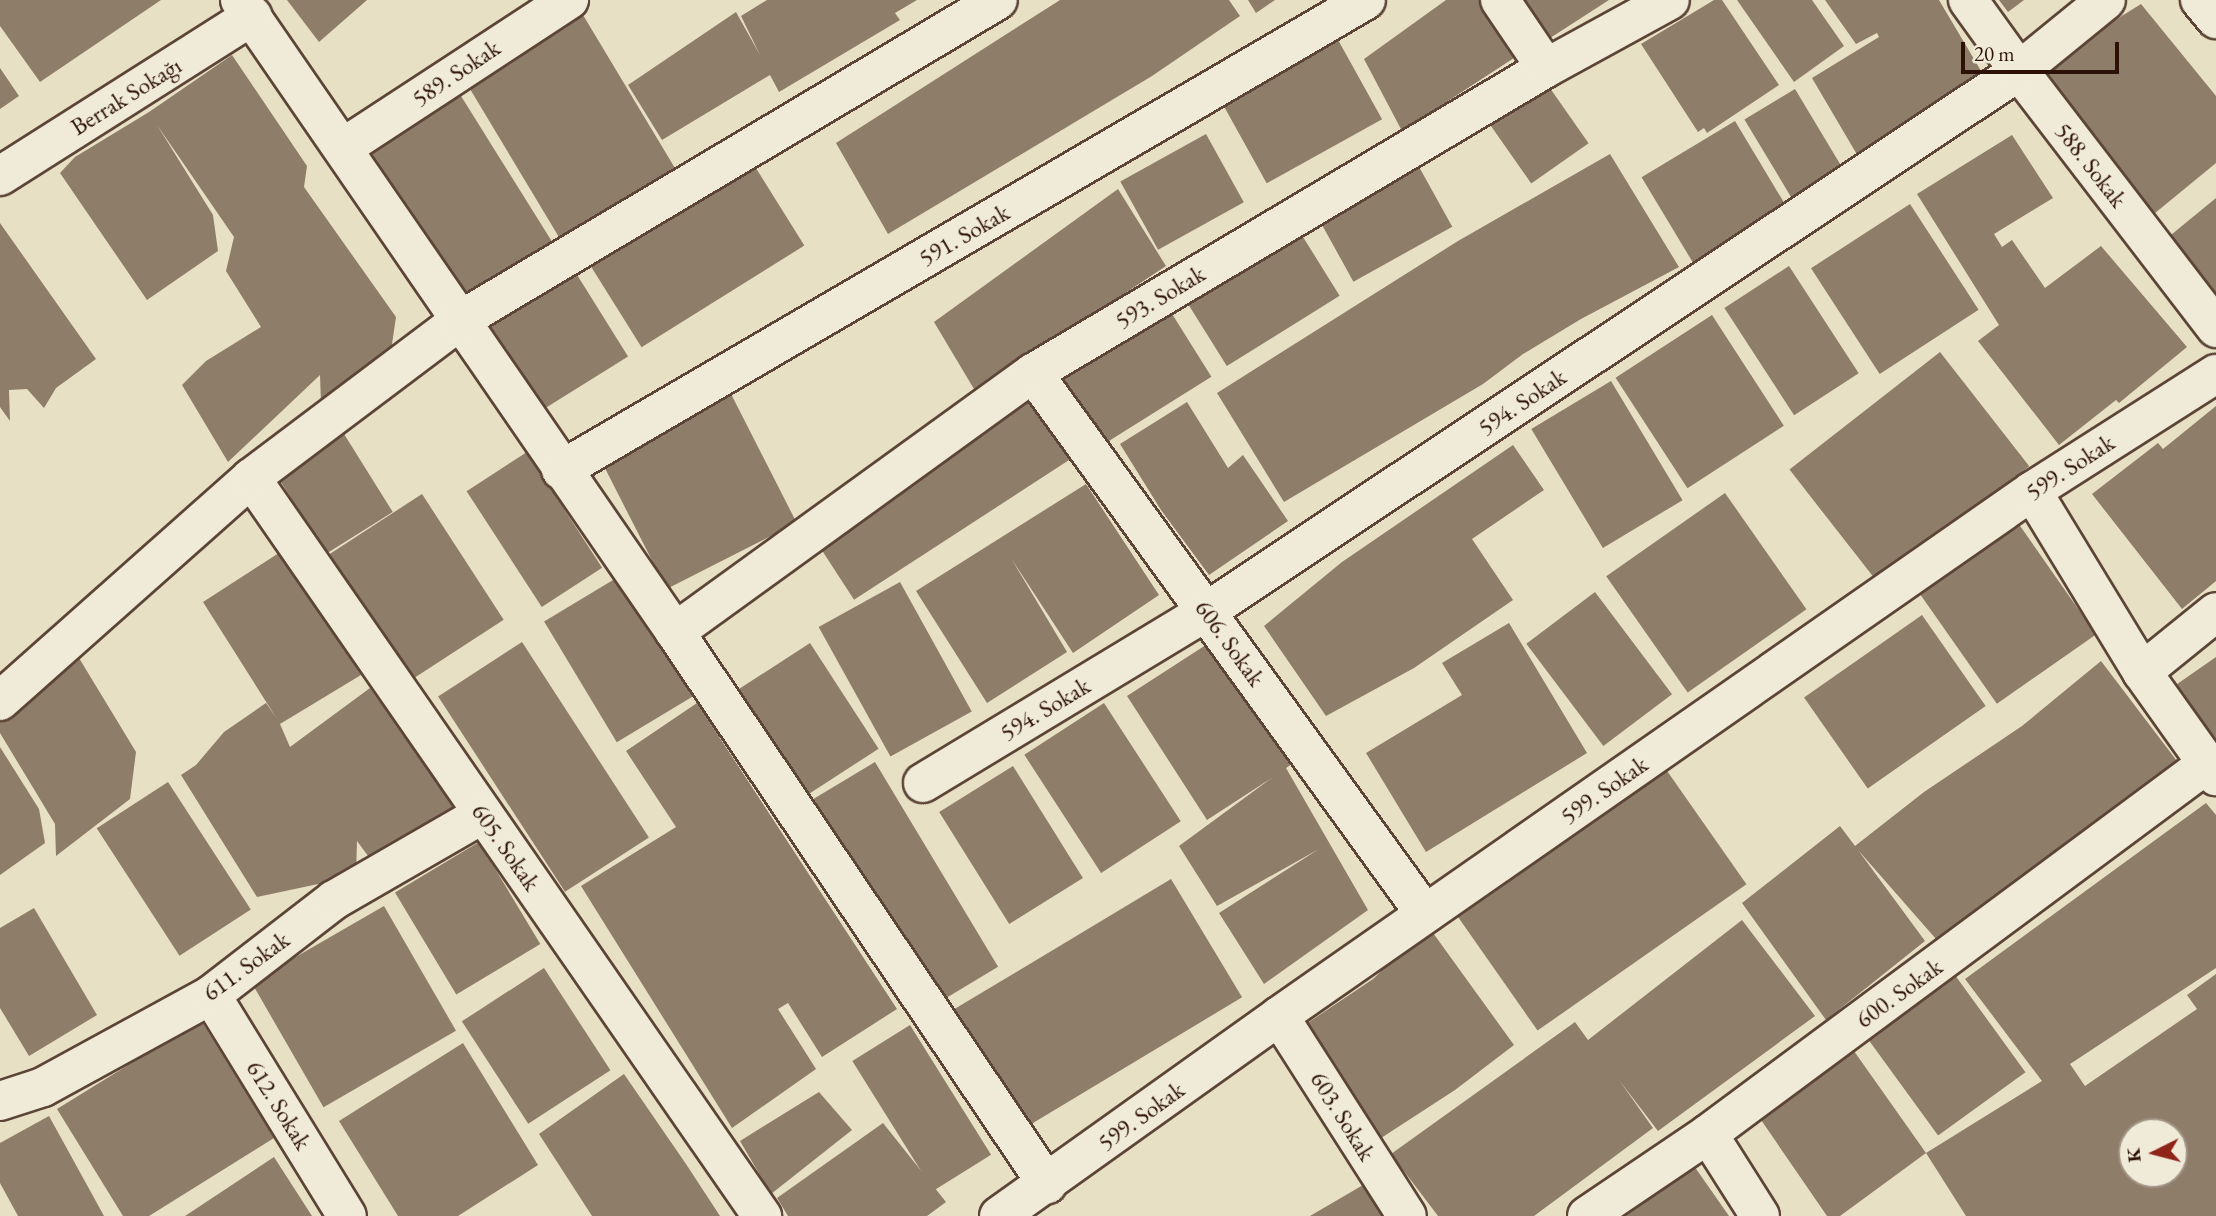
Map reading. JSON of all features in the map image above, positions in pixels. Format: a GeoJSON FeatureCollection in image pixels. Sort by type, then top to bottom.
{"type":"FeatureCollection","features":[{"type":"Feature","properties":{"kind":"street","name":"589. Sokak"},"geometry":{"type":"LineString","coordinates":[[344,147],[523,11],[569,0]]}},
{"type":"Feature","properties":{"kind":"street"},"geometry":{"type":"LineString","coordinates":[[0,701],[251,478],[459,321],[998,0]]}},
{"type":"Feature","properties":{"kind":"street","name":"591. Sokak"},"geometry":{"type":"LineString","coordinates":[[561,470],[1366,0]]}},
{"type":"Feature","properties":{"kind":"street"},"geometry":{"type":"LineString","coordinates":[[1500,0],[1546,68]]}},
{"type":"Feature","properties":{"kind":"street","name":"593. Sokak"},"geometry":{"type":"LineString","coordinates":[[675,632],[1033,373],[1546,68],[1670,0]]}},
{"type":"Feature","properties":{"kind":"street","name":"588. Sokak"},"geometry":{"type":"LineString","coordinates":[[1968,0],[2019,71],[2216,328]]}},
{"type":"Feature","properties":{"kind":"street","name":"594. Sokak"},"geometry":{"type":"LineString","coordinates":[[923,783],[1207,611],[2019,71],[2106,0]]}},
{"type":"Feature","properties":{"kind":"street"},"geometry":{"type":"LineString","coordinates":[[2200,0],[2216,19]]}},
{"type":"Feature","properties":{"kind":"street"},"geometry":{"type":"LineString","coordinates":[[246,8],[344,147],[561,470],[675,632],[1047,1184]]}},
{"type":"Feature","properties":{"kind":"street","name":"Berrak Sokağı"},"geometry":{"type":"LineString","coordinates":[[0,176],[246,8]]}},
{"type":"Feature","properties":{"kind":"street","name":"606. Sokak"},"geometry":{"type":"LineString","coordinates":[[1033,373],[1426,914]]}},
{"type":"Feature","properties":{"kind":"street","name":"599. Sokak"},"geometry":{"type":"LineString","coordinates":[[999,1216],[1279,1016],[2032,491],[2216,373]]}},
{"type":"Feature","properties":{"kind":"street","name":"605. Sokak"},"geometry":{"type":"LineString","coordinates":[[251,478],[762,1216]]}},
{"type":"Feature","properties":{"kind":"street"},"geometry":{"type":"LineString","coordinates":[[2032,491],[2142,672],[2212,770]]}},
{"type":"Feature","properties":{"kind":"street"},"geometry":{"type":"LineString","coordinates":[[2142,672],[2216,612]]}},
{"type":"Feature","properties":{"kind":"street","name":"600. Sokak"},"geometry":{"type":"LineString","coordinates":[[1587,1216],[1708,1134],[2212,770]]}},
{"type":"Feature","properties":{"kind":"street","name":"611. Sokak"},"geometry":{"type":"LineString","coordinates":[[0,1101],[43,1087],[211,995],[334,901],[483,814]]}},
{"type":"Feature","properties":{"kind":"street","name":"612. Sokak"},"geometry":{"type":"LineString","coordinates":[[211,995],[347,1216]]}},
{"type":"Feature","properties":{"kind":"street","name":"603. Sokak"},"geometry":{"type":"LineString","coordinates":[[1279,1016],[1407,1216]]}},
{"type":"Feature","properties":{"kind":"street"},"geometry":{"type":"LineString","coordinates":[[1708,1134],[1760,1216]]}},
{"type":"Feature","properties":{"kind":"building"},"geometry":{"type":"Polygon","coordinates":[[[0,0],[161,0],[40,82],[0,26],[0,0]]]}},
{"type":"Feature","properties":{"kind":"building"},"geometry":{"type":"Polygon","coordinates":[[[287,0],[367,0],[319,42],[287,0]]]}},
{"type":"Feature","properties":{"kind":"building"},"geometry":{"type":"Polygon","coordinates":[[[767,0],[917,0],[895,13],[900,20],[779,92],[770,75],[662,140],[628,85],[736,12],[760,55],[741,16],[767,0]]]}},
{"type":"Feature","properties":{"kind":"building"},"geometry":{"type":"Polygon","coordinates":[[[1060,0],[1229,0],[1240,16],[1152,76],[888,234],[836,143],[1060,0]]]}},
{"type":"Feature","properties":{"kind":"building"},"geometry":{"type":"Polygon","coordinates":[[[1248,0],[1275,0],[1256,13],[1248,0]]]}},
{"type":"Feature","properties":{"kind":"building"},"geometry":{"type":"Polygon","coordinates":[[[1446,0],[1480,0],[1517,56],[1402,131],[1364,59],[1446,0]]]}},
{"type":"Feature","properties":{"kind":"building"},"geometry":{"type":"Polygon","coordinates":[[[1522,0],[1609,0],[1547,40],[1522,0]]]}},
{"type":"Feature","properties":{"kind":"building"},"geometry":{"type":"Polygon","coordinates":[[[1714,0],[1722,0],[1779,85],[1707,133],[1704,128],[1698,132],[1641,44],[1714,0]]]}},
{"type":"Feature","properties":{"kind":"building"},"geometry":{"type":"Polygon","coordinates":[[[1737,0],[1812,0],[1844,46],[1794,82],[1737,0]]]}},
{"type":"Feature","properties":{"kind":"building"},"geometry":{"type":"Polygon","coordinates":[[[1825,0],[1939,0],[1987,81],[1859,158],[1812,78],[1879,37],[1877,33],[1856,44],[1825,0]]]}},
{"type":"Feature","properties":{"kind":"building"},"geometry":{"type":"Polygon","coordinates":[[[1999,0],[2024,0],[2008,12],[1999,0]]]}},
{"type":"Feature","properties":{"kind":"building"},"geometry":{"type":"Polygon","coordinates":[[[2141,4],[2216,96],[2216,163],[2149,218],[2040,67],[2141,4]]]}},
{"type":"Feature","properties":{"kind":"building"},"geometry":{"type":"Polygon","coordinates":[[[580,10],[676,169],[560,239],[464,80],[580,10]]]}},
{"type":"Feature","properties":{"kind":"building"},"geometry":{"type":"Polygon","coordinates":[[[1337,38],[1382,119],[1267,183],[1222,102],[1337,38]]]}},
{"type":"Feature","properties":{"kind":"building"},"geometry":{"type":"Polygon","coordinates":[[[232,55],[307,166],[304,187],[396,317],[391,351],[321,403],[320,375],[228,462],[182,385],[206,361],[261,327],[226,271],[234,237],[157,125],[213,215],[218,251],[147,300],[60,173],[75,157],[149,112],[232,55]]]}},
{"type":"Feature","properties":{"kind":"building"},"geometry":{"type":"Polygon","coordinates":[[[0,68],[19,96],[0,109],[0,68]]]}},
{"type":"Feature","properties":{"kind":"building"},"geometry":{"type":"Polygon","coordinates":[[[1545,81],[1589,143],[1531,183],[1488,121],[1545,81]]]}},
{"type":"Feature","properties":{"kind":"building"},"geometry":{"type":"Polygon","coordinates":[[[1795,89],[1842,167],[1791,197],[1744,119],[1795,89]]]}},
{"type":"Feature","properties":{"kind":"building"},"geometry":{"type":"Polygon","coordinates":[[[461,96],[557,249],[467,306],[371,152],[461,96]]]}},
{"type":"Feature","properties":{"kind":"building"},"geometry":{"type":"Polygon","coordinates":[[[1735,121],[1789,210],[1695,266],[1642,177],[1735,121]]]}},
{"type":"Feature","properties":{"kind":"building"},"geometry":{"type":"Polygon","coordinates":[[[1206,134],[1244,202],[1158,250],[1120,182],[1206,134]]]}},
{"type":"Feature","properties":{"kind":"building"},"geometry":{"type":"Polygon","coordinates":[[[2012,135],[2053,198],[1994,234],[2002,247],[2012,240],[2045,288],[2101,246],[2187,347],[2119,403],[2116,400],[2059,445],[1978,341],[1999,325],[1917,194],[2012,135]]]}},
{"type":"Feature","properties":{"kind":"building"},"geometry":{"type":"Polygon","coordinates":[[[1610,154],[1679,267],[1581,319],[1523,354],[1483,384],[1284,502],[1217,393],[1458,241],[1610,154]]]}},
{"type":"Feature","properties":{"kind":"building"},"geometry":{"type":"Polygon","coordinates":[[[1413,156],[1452,227],[1353,282],[1314,211],[1413,156]]]}},
{"type":"Feature","properties":{"kind":"building"},"geometry":{"type":"Polygon","coordinates":[[[754,165],[804,246],[642,347],[591,267],[754,165]]]}},
{"type":"Feature","properties":{"kind":"building"},"geometry":{"type":"Polygon","coordinates":[[[1118,189],[1166,266],[1038,351],[974,389],[934,322],[1118,189]]]}},
{"type":"Feature","properties":{"kind":"building"},"geometry":{"type":"Polygon","coordinates":[[[2216,198],[2216,298],[2166,239],[2216,198]]]}},
{"type":"Feature","properties":{"kind":"building"},"geometry":{"type":"Polygon","coordinates":[[[1910,204],[1979,310],[1880,374],[1811,268],[1910,204]]]}},
{"type":"Feature","properties":{"kind":"building"},"geometry":{"type":"Polygon","coordinates":[[[1293,221],[1340,296],[1227,366],[1180,291],[1293,221]]]}},
{"type":"Feature","properties":{"kind":"building"},"geometry":{"type":"Polygon","coordinates":[[[0,223],[96,359],[56,388],[44,408],[27,389],[9,390],[10,421],[0,407],[0,223]]]}},
{"type":"Feature","properties":{"kind":"building"},"geometry":{"type":"Polygon","coordinates":[[[1789,266],[1859,373],[1794,415],[1724,308],[1789,266]]]}},
{"type":"Feature","properties":{"kind":"building"},"geometry":{"type":"Polygon","coordinates":[[[574,270],[628,357],[540,412],[486,325],[574,270]]]}},
{"type":"Feature","properties":{"kind":"building"},"geometry":{"type":"Polygon","coordinates":[[[1169,309],[1211,377],[1097,448],[1055,381],[1169,309]]]}},
{"type":"Feature","properties":{"kind":"building"},"geometry":{"type":"Polygon","coordinates":[[[1712,315],[1784,426],[1687,488],[1616,378],[1712,315]]]}},
{"type":"Feature","properties":{"kind":"building"},"geometry":{"type":"Polygon","coordinates":[[[1940,352],[2029,466],[1879,584],[1789,470],[1940,352]]]}},
{"type":"Feature","properties":{"kind":"building"},"geometry":{"type":"Polygon","coordinates":[[[1611,381],[1683,500],[1603,548],[1531,429],[1611,381]]]}},
{"type":"Feature","properties":{"kind":"building"},"geometry":{"type":"Polygon","coordinates":[[[729,390],[797,523],[667,589],[599,456],[729,390]]]}},
{"type":"Feature","properties":{"kind":"building"},"geometry":{"type":"Polygon","coordinates":[[[1031,393],[1073,458],[854,600],[812,535],[1031,393]]]}},
{"type":"Feature","properties":{"kind":"building"},"geometry":{"type":"Polygon","coordinates":[[[1187,402],[1228,468],[1243,455],[1288,521],[1209,575],[1161,510],[1120,444],[1187,402]]]}},
{"type":"Feature","properties":{"kind":"building"},"geometry":{"type":"Polygon","coordinates":[[[2216,406],[2216,581],[2182,609],[2092,494],[2158,443],[2163,449],[2216,406]]]}},
{"type":"Feature","properties":{"kind":"building"},"geometry":{"type":"Polygon","coordinates":[[[344,434],[393,512],[326,554],[277,476],[344,434]]]}},
{"type":"Feature","properties":{"kind":"building"},"geometry":{"type":"Polygon","coordinates":[[[1513,445],[1544,490],[1472,539],[1513,600],[1414,668],[1326,716],[1264,626],[1342,562],[1513,445]]]}},
{"type":"Feature","properties":{"kind":"building"},"geometry":{"type":"Polygon","coordinates":[[[527,452],[602,568],[542,607],[467,491],[527,452]]]}},
{"type":"Feature","properties":{"kind":"building"},"geometry":{"type":"Polygon","coordinates":[[[1086,484],[1159,595],[1073,653],[1011,558],[1067,652],[987,703],[916,591],[1086,484]]]}},
{"type":"Feature","properties":{"kind":"building"},"geometry":{"type":"Polygon","coordinates":[[[1725,493],[1806,609],[1688,692],[1606,576],[1725,493]]]}},
{"type":"Feature","properties":{"kind":"building"},"geometry":{"type":"Polygon","coordinates":[[[422,494],[504,620],[411,680],[330,554],[422,494]]]}},
{"type":"Feature","properties":{"kind":"building"},"geometry":{"type":"Polygon","coordinates":[[[2018,523],[2096,634],[1997,704],[1919,592],[2018,523]]]}},
{"type":"Feature","properties":{"kind":"building"},"geometry":{"type":"Polygon","coordinates":[[[282,551],[361,675],[280,724],[290,747],[370,688],[457,809],[377,868],[357,841],[356,876],[257,897],[181,775],[196,765],[224,732],[266,703],[277,719],[203,602],[282,551]]]}},
{"type":"Feature","properties":{"kind":"building"},"geometry":{"type":"Polygon","coordinates":[[[623,574],[696,695],[617,742],[544,621],[623,574]]]}},
{"type":"Feature","properties":{"kind":"building"},"geometry":{"type":"Polygon","coordinates":[[[900,582],[972,711],[890,757],[819,627],[900,582]]]}},
{"type":"Feature","properties":{"kind":"building"},"geometry":{"type":"Polygon","coordinates":[[[1595,592],[1672,694],[1603,746],[1526,644],[1595,592]]]}},
{"type":"Feature","properties":{"kind":"building"},"geometry":{"type":"Polygon","coordinates":[[[1922,615],[1986,706],[1868,789],[1804,698],[1922,615]]]}},
{"type":"Feature","properties":{"kind":"building"},"geometry":{"type":"Polygon","coordinates":[[[1509,623],[1587,753],[1426,852],[1366,753],[1462,695],[1442,663],[1509,623]]]}},
{"type":"Feature","properties":{"kind":"building"},"geometry":{"type":"Polygon","coordinates":[[[1212,641],[1292,764],[1286,768],[1368,910],[1264,984],[1219,913],[1319,849],[1217,906],[1179,846],[1273,777],[1207,820],[1127,696],[1212,641]]]}},
{"type":"Feature","properties":{"kind":"building"},"geometry":{"type":"Polygon","coordinates":[[[522,642],[649,837],[565,892],[438,696],[522,642]]]}},
{"type":"Feature","properties":{"kind":"building"},"geometry":{"type":"Polygon","coordinates":[[[810,643],[879,749],[796,802],[728,696],[810,643]]]}},
{"type":"Feature","properties":{"kind":"building"},"geometry":{"type":"Polygon","coordinates":[[[2216,657],[2216,751],[2170,689],[2216,657]]]}},
{"type":"Feature","properties":{"kind":"building"},"geometry":{"type":"Polygon","coordinates":[[[79,658],[136,752],[130,799],[56,856],[55,824],[0,733],[0,706],[79,658]]]}},
{"type":"Feature","properties":{"kind":"building"},"geometry":{"type":"Polygon","coordinates":[[[2101,661],[2180,765],[1936,939],[1858,850],[1925,941],[1826,1020],[1742,903],[1840,826],[1855,846],[1924,792],[2022,726],[2101,661]]]}},
{"type":"Feature","properties":{"kind":"building"},"geometry":{"type":"Polygon","coordinates":[[[697,703],[897,1009],[822,1057],[788,1003],[778,1009],[816,1069],[732,1128],[581,886],[676,827],[626,751],[697,703]]]}},
{"type":"Feature","properties":{"kind":"building"},"geometry":{"type":"Polygon","coordinates":[[[1104,703],[1181,821],[1101,873],[1024,755],[1104,703]]]}},
{"type":"Feature","properties":{"kind":"building"},"geometry":{"type":"Polygon","coordinates":[[[0,747],[39,809],[45,843],[0,875],[0,747]]]}},
{"type":"Feature","properties":{"kind":"building"},"geometry":{"type":"Polygon","coordinates":[[[875,762],[998,967],[927,1010],[804,805],[875,762]]]}},
{"type":"Feature","properties":{"kind":"building"},"geometry":{"type":"Polygon","coordinates":[[[1013,766],[1083,878],[1009,924],[939,812],[1013,766]]]}},
{"type":"Feature","properties":{"kind":"building"},"geometry":{"type":"Polygon","coordinates":[[[1665,768],[1746,884],[1538,1031],[1456,914],[1665,768]]]}},
{"type":"Feature","properties":{"kind":"building"},"geometry":{"type":"Polygon","coordinates":[[[168,782],[251,909],[179,956],[97,828],[168,782]]]}},
{"type":"Feature","properties":{"kind":"building"},"geometry":{"type":"Polygon","coordinates":[[[2206,803],[2216,815],[2216,968],[2070,1064],[2085,1086],[2197,1009],[2187,995],[2216,974],[2216,1216],[1966,1216],[1926,1153],[2042,1081],[1965,979],[2206,803]]]}},
{"type":"Feature","properties":{"kind":"building"},"geometry":{"type":"Polygon","coordinates":[[[479,842],[540,944],[456,994],[395,892],[479,842]]]}},
{"type":"Feature","properties":{"kind":"building"},"geometry":{"type":"Polygon","coordinates":[[[1171,879],[1242,997],[1022,1130],[951,1011],[1171,879]]]}},
{"type":"Feature","properties":{"kind":"building"},"geometry":{"type":"Polygon","coordinates":[[[384,906],[456,1031],[323,1107],[251,982],[384,906]]]}},
{"type":"Feature","properties":{"kind":"building"},"geometry":{"type":"Polygon","coordinates":[[[34,908],[97,1015],[29,1056],[0,1008],[0,928],[34,908]]]}},
{"type":"Feature","properties":{"kind":"building"},"geometry":{"type":"Polygon","coordinates":[[[1742,920],[1815,1016],[1658,1131],[1619,1080],[1653,1128],[1534,1216],[1438,1216],[1391,1154],[1575,1022],[1588,1040],[1742,920]]]}},
{"type":"Feature","properties":{"kind":"building"},"geometry":{"type":"Polygon","coordinates":[[[1428,926],[1514,1045],[1455,1090],[1378,1140],[1297,1030],[1373,979],[1428,926]]]}},
{"type":"Feature","properties":{"kind":"building"},"geometry":{"type":"Polygon","coordinates":[[[544,968],[610,1070],[528,1124],[462,1021],[544,968]]]}},
{"type":"Feature","properties":{"kind":"building"},"geometry":{"type":"Polygon","coordinates":[[[1952,971],[2025,1072],[1938,1136],[1865,1034],[1952,971]]]}},
{"type":"Feature","properties":{"kind":"building"},"geometry":{"type":"Polygon","coordinates":[[[201,1020],[274,1138],[149,1216],[123,1216],[57,1109],[201,1020]]]}},
{"type":"Feature","properties":{"kind":"building"},"geometry":{"type":"Polygon","coordinates":[[[910,1025],[991,1155],[933,1191],[852,1061],[910,1025]]]}},
{"type":"Feature","properties":{"kind":"building"},"geometry":{"type":"Polygon","coordinates":[[[463,1043],[538,1165],[458,1216],[398,1216],[339,1121],[463,1043]]]}},
{"type":"Feature","properties":{"kind":"building"},"geometry":{"type":"Polygon","coordinates":[[[1849,1044],[1926,1153],[1840,1216],[1827,1216],[1759,1117],[1849,1044]]]}},
{"type":"Feature","properties":{"kind":"building"},"geometry":{"type":"Polygon","coordinates":[[[624,1074],[720,1216],[592,1216],[539,1134],[624,1074]]]}},
{"type":"Feature","properties":{"kind":"building"},"geometry":{"type":"Polygon","coordinates":[[[819,1092],[852,1130],[771,1194],[740,1141],[819,1092]]]}},
{"type":"Feature","properties":{"kind":"building"},"geometry":{"type":"Polygon","coordinates":[[[49,1116],[104,1216],[18,1216],[0,1183],[0,1143],[49,1116]]]}},
{"type":"Feature","properties":{"kind":"building"},"geometry":{"type":"Polygon","coordinates":[[[883,1123],[946,1202],[927,1216],[788,1216],[777,1198],[883,1123]]]}},
{"type":"Feature","properties":{"kind":"building"},"geometry":{"type":"Polygon","coordinates":[[[274,1157],[312,1216],[185,1216],[274,1157]]]}},
{"type":"Feature","properties":{"kind":"building"},"geometry":{"type":"Polygon","coordinates":[[[1692,1163],[1729,1216],[1623,1216],[1692,1163]]]}},
{"type":"Feature","properties":{"kind":"building"},"geometry":{"type":"Polygon","coordinates":[[[1363,1185],[1386,1216],[1310,1216],[1363,1185]]]}}]}
